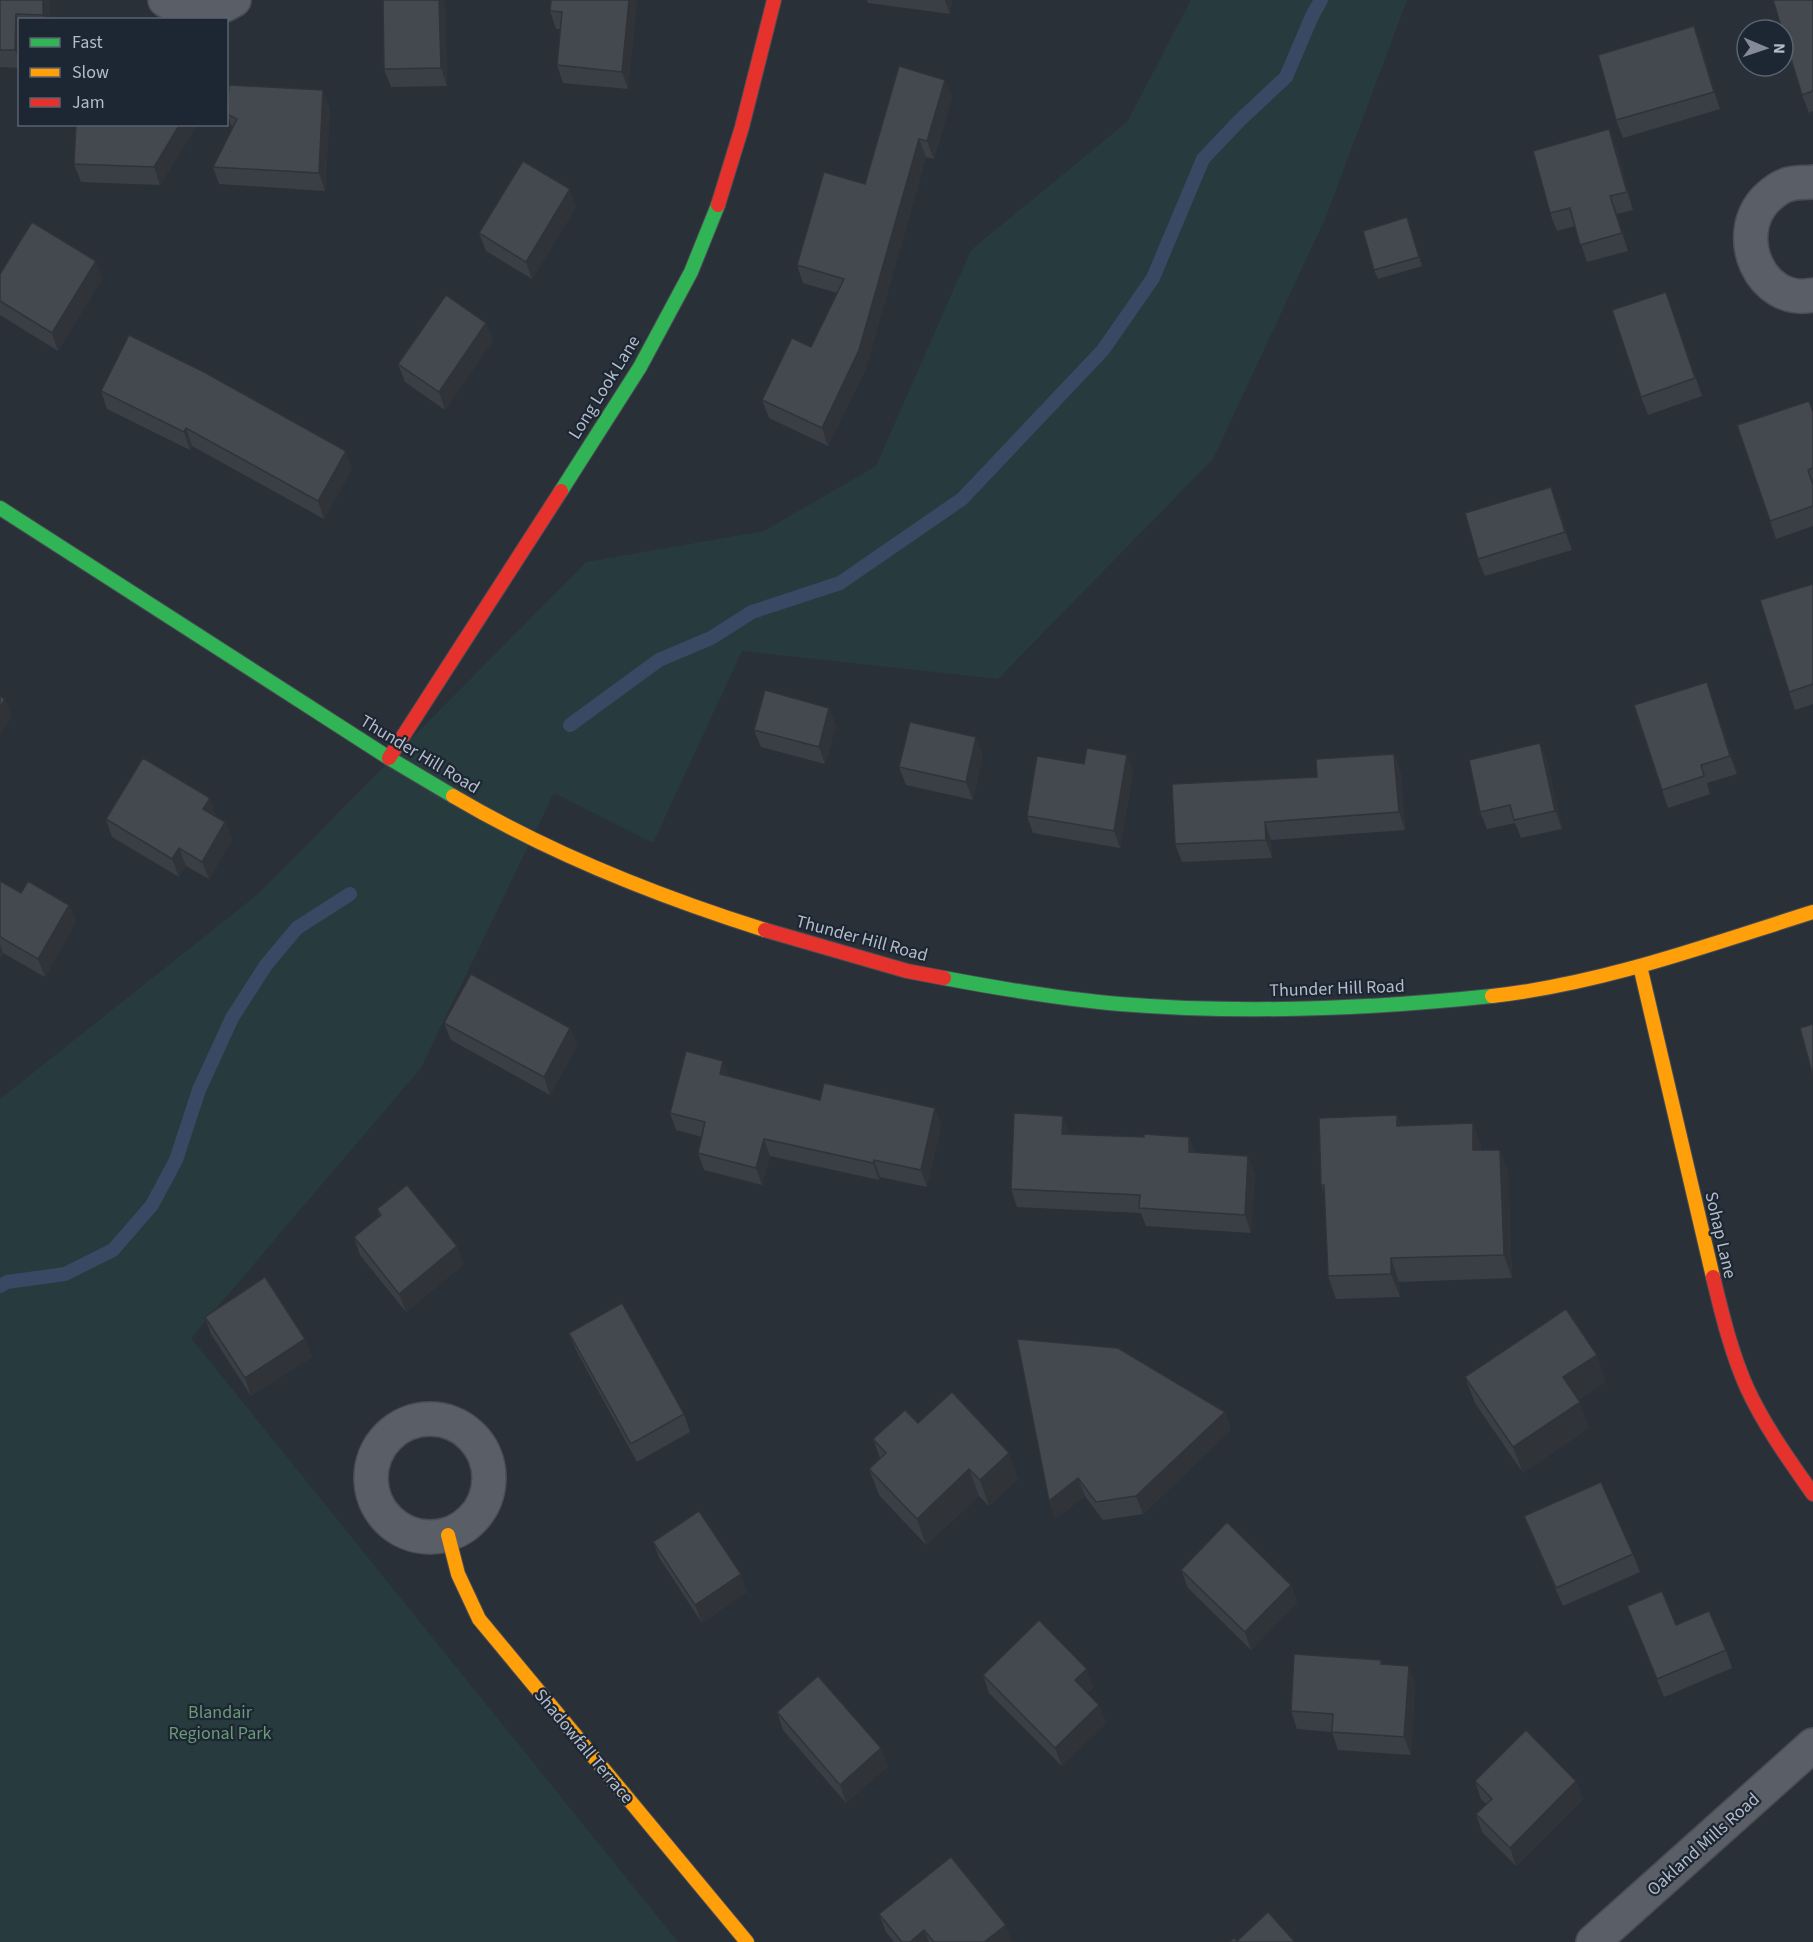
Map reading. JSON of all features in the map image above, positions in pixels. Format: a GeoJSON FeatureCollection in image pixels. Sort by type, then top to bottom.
{"type":"FeatureCollection","features":[{"type":"Feature","properties":{"kind":"street"},"geometry":{"type":"LineString","coordinates":[[165,0],[179,8],[202,12],[219,8],[234,0]]}},
{"type":"Feature","properties":{"kind":"street","name":"Long Look Lane"},"geometry":{"type":"LineString","coordinates":[[389,758],[640,367],[691,272],[723,190],[742,127],[774,0]]}},
{"type":"Feature","properties":{"kind":"street"},"geometry":{"type":"LineString","coordinates":[[1813,182],[1789,184],[1774,191],[1761,204],[1753,219],[1749,243],[1752,259],[1763,276],[1778,290],[1788,294],[1813,296]]}},
{"type":"Feature","properties":{"kind":"street","name":"Thunder Hill Road"},"geometry":{"type":"LineString","coordinates":[[0,508],[389,758],[480,812],[600,870],[687,905],[819,947],[907,971],[1010,990],[1119,1004],[1237,1010],[1338,1008],[1433,1002],[1536,991],[1640,966],[1813,912]]}},
{"type":"Feature","properties":{"kind":"street","name":"Sohap Lane"},"geometry":{"type":"LineString","coordinates":[[1640,966],[1726,1335],[1747,1388],[1781,1448],[1813,1494]]}},
{"type":"Feature","properties":{"kind":"street","name":"Shadowfall Terrace"},"geometry":{"type":"LineString","coordinates":[[447,1535],[458,1574],[479,1619],[747,1942]]}},
{"type":"Feature","properties":{"kind":"street","name":"Oakland Mills Road"},"geometry":{"type":"LineString","coordinates":[[1593,1942],[1813,1745]]}},
{"type":"Feature","properties":{"kind":"green space","name":"Blandair Regional Park"},"geometry":{"type":"Polygon","coordinates":[[[1191,0],[1407,0],[1325,219],[1213,459],[998,679],[742,651],[653,843],[554,793],[421,1068],[191,1338],[678,1942],[0,1942],[0,1099],[258,894],[586,562],[764,531],[876,466],[971,250],[1127,122],[1191,0]]]}},
{"type":"Feature","properties":{"kind":"building"},"geometry":{"type":"Polygon","coordinates":[[[0,0],[43,0],[43,15],[16,14],[15,50],[0,50],[0,0]]]}},
{"type":"Feature","properties":{"kind":"building"},"geometry":{"type":"Polygon","coordinates":[[[383,0],[439,0],[441,68],[384,69],[383,0]]]}},
{"type":"Feature","properties":{"kind":"building"},"geometry":{"type":"Polygon","coordinates":[[[551,0],[629,0],[622,72],[557,65],[562,12],[550,11],[551,0]]]}},
{"type":"Feature","properties":{"kind":"building"},"geometry":{"type":"Polygon","coordinates":[[[1773,0],[1813,0],[1813,91],[1802,95],[1795,72],[1795,18],[1778,18],[1773,0]]]}},
{"type":"Feature","properties":{"kind":"building"},"geometry":{"type":"Polygon","coordinates":[[[1694,26],[1714,92],[1616,120],[1598,55],[1694,26]]]}},
{"type":"Feature","properties":{"kind":"building"},"geometry":{"type":"Polygon","coordinates":[[[899,66],[945,80],[927,141],[919,139],[859,350],[822,428],[762,400],[792,338],[811,347],[844,279],[797,265],[824,172],[865,184],[899,66]]]}},
{"type":"Feature","properties":{"kind":"building"},"geometry":{"type":"Polygon","coordinates":[[[229,85],[323,90],[319,173],[213,167],[237,119],[228,114],[229,85]]]}},
{"type":"Feature","properties":{"kind":"building"},"geometry":{"type":"Polygon","coordinates":[[[76,126],[179,126],[154,167],[74,164],[76,126]]]}},
{"type":"Feature","properties":{"kind":"building"},"geometry":{"type":"Polygon","coordinates":[[[1609,129],[1627,192],[1610,196],[1622,233],[1580,245],[1570,208],[1550,213],[1533,151],[1609,129]]]}},
{"type":"Feature","properties":{"kind":"building"},"geometry":{"type":"Polygon","coordinates":[[[523,161],[570,189],[526,262],[479,233],[523,161]]]}},
{"type":"Feature","properties":{"kind":"building"},"geometry":{"type":"Polygon","coordinates":[[[1407,217],[1419,257],[1374,270],[1363,231],[1407,217]]]}},
{"type":"Feature","properties":{"kind":"building"},"geometry":{"type":"Polygon","coordinates":[[[32,222],[96,261],[52,333],[0,301],[0,274],[32,222]]]}},
{"type":"Feature","properties":{"kind":"building"},"geometry":{"type":"Polygon","coordinates":[[[1666,292],[1695,378],[1641,397],[1612,310],[1666,292]]]}},
{"type":"Feature","properties":{"kind":"building"},"geometry":{"type":"Polygon","coordinates":[[[446,295],[486,323],[439,392],[398,364],[446,295]]]}},
{"type":"Feature","properties":{"kind":"building"},"geometry":{"type":"Polygon","coordinates":[[[129,335],[204,372],[346,451],[318,501],[186,428],[184,432],[101,391],[129,335]]]}},
{"type":"Feature","properties":{"kind":"building"},"geometry":{"type":"Polygon","coordinates":[[[1809,401],[1813,412],[1813,468],[1808,470],[1813,485],[1813,506],[1770,521],[1737,425],[1809,401]]]}},
{"type":"Feature","properties":{"kind":"building"},"geometry":{"type":"Polygon","coordinates":[[[1551,487],[1565,532],[1478,559],[1465,513],[1551,487]]]}},
{"type":"Feature","properties":{"kind":"building"},"geometry":{"type":"Polygon","coordinates":[[[1813,584],[1813,684],[1789,692],[1760,600],[1813,584]]]}},
{"type":"Feature","properties":{"kind":"building"},"geometry":{"type":"Polygon","coordinates":[[[1707,682],[1730,756],[1701,765],[1704,776],[1662,790],[1634,705],[1707,682]]]}},
{"type":"Feature","properties":{"kind":"building"},"geometry":{"type":"Polygon","coordinates":[[[765,690],[829,708],[819,747],[754,730],[765,690]]]}},
{"type":"Feature","properties":{"kind":"building"},"geometry":{"type":"Polygon","coordinates":[[[0,696],[5,699],[0,707],[0,696]]]}},
{"type":"Feature","properties":{"kind":"building"},"geometry":{"type":"Polygon","coordinates":[[[910,722],[976,737],[966,782],[899,767],[910,722]]]}},
{"type":"Feature","properties":{"kind":"building"},"geometry":{"type":"Polygon","coordinates":[[[1540,743],[1555,811],[1514,820],[1510,805],[1480,812],[1469,760],[1540,743]]]}},
{"type":"Feature","properties":{"kind":"building"},"geometry":{"type":"Polygon","coordinates":[[[1087,748],[1127,755],[1114,831],[1027,816],[1037,756],[1084,764],[1087,748]]]}},
{"type":"Feature","properties":{"kind":"building"},"geometry":{"type":"Polygon","coordinates":[[[1394,754],[1399,812],[1265,822],[1266,840],[1175,844],[1172,784],[1317,777],[1316,759],[1394,754]]]}},
{"type":"Feature","properties":{"kind":"building"},"geometry":{"type":"Polygon","coordinates":[[[143,758],[210,798],[203,809],[225,822],[202,862],[179,848],[172,859],[106,819],[143,758]]]}},
{"type":"Feature","properties":{"kind":"building"},"geometry":{"type":"Polygon","coordinates":[[[0,881],[21,893],[28,881],[69,905],[38,959],[0,937],[0,881]]]}},
{"type":"Feature","properties":{"kind":"building"},"geometry":{"type":"Polygon","coordinates":[[[471,974],[570,1028],[544,1077],[444,1023],[471,974]]]}},
{"type":"Feature","properties":{"kind":"building"},"geometry":{"type":"Polygon","coordinates":[[[1813,1024],[1813,1076],[1800,1028],[1813,1024]]]}},
{"type":"Feature","properties":{"kind":"building"},"geometry":{"type":"Polygon","coordinates":[[[686,1051],[723,1061],[720,1074],[820,1100],[824,1083],[935,1108],[921,1170],[874,1160],[873,1163],[764,1139],[756,1168],[698,1153],[705,1122],[670,1113],[686,1051]]]}},
{"type":"Feature","properties":{"kind":"building"},"geometry":{"type":"Polygon","coordinates":[[[1014,1113],[1063,1116],[1062,1134],[1144,1137],[1144,1134],[1189,1137],[1189,1152],[1248,1156],[1245,1215],[1139,1208],[1140,1195],[1011,1189],[1014,1113]]]}},
{"type":"Feature","properties":{"kind":"building"},"geometry":{"type":"Polygon","coordinates":[[[1397,1115],[1397,1126],[1473,1123],[1473,1150],[1500,1150],[1504,1255],[1391,1258],[1391,1274],[1328,1276],[1324,1185],[1321,1185],[1319,1118],[1397,1115]]]}},
{"type":"Feature","properties":{"kind":"building"},"geometry":{"type":"Polygon","coordinates":[[[407,1185],[457,1246],[399,1294],[354,1237],[381,1215],[377,1209],[407,1185]]]}},
{"type":"Feature","properties":{"kind":"building"},"geometry":{"type":"Polygon","coordinates":[[[265,1277],[305,1339],[245,1378],[205,1317],[265,1277]]]}},
{"type":"Feature","properties":{"kind":"building"},"geometry":{"type":"Polygon","coordinates":[[[622,1303],[684,1414],[631,1444],[569,1333],[622,1303]]]}},
{"type":"Feature","properties":{"kind":"building"},"geometry":{"type":"Polygon","coordinates":[[[1566,1309],[1597,1355],[1563,1377],[1580,1402],[1513,1447],[1465,1377],[1566,1309]]]}},
{"type":"Feature","properties":{"kind":"building"},"geometry":{"type":"Polygon","coordinates":[[[1017,1339],[1118,1348],[1225,1412],[1136,1496],[1096,1502],[1078,1478],[1049,1501],[1017,1339]]]}},
{"type":"Feature","properties":{"kind":"building"},"geometry":{"type":"Polygon","coordinates":[[[952,1392],[1009,1453],[980,1480],[969,1469],[917,1519],[869,1469],[886,1453],[873,1439],[905,1410],[918,1423],[952,1392]]]}},
{"type":"Feature","properties":{"kind":"building"},"geometry":{"type":"Polygon","coordinates":[[[1601,1482],[1633,1554],[1556,1588],[1524,1516],[1601,1482]]]}},
{"type":"Feature","properties":{"kind":"building"},"geometry":{"type":"Polygon","coordinates":[[[699,1511],[741,1574],[695,1605],[653,1542],[699,1511]]]}},
{"type":"Feature","properties":{"kind":"building"},"geometry":{"type":"Polygon","coordinates":[[[1227,1522],[1291,1585],[1245,1632],[1181,1570],[1227,1522]]]}},
{"type":"Feature","properties":{"kind":"building"},"geometry":{"type":"Polygon","coordinates":[[[1662,1591],[1676,1625],[1709,1611],[1726,1650],[1657,1679],[1627,1606],[1662,1591]]]}},
{"type":"Feature","properties":{"kind":"building"},"geometry":{"type":"Polygon","coordinates":[[[1039,1620],[1087,1669],[1075,1680],[1099,1705],[1055,1748],[983,1675],[1039,1620]]]}},
{"type":"Feature","properties":{"kind":"building"},"geometry":{"type":"Polygon","coordinates":[[[1294,1654],[1381,1660],[1381,1664],[1409,1666],[1404,1737],[1332,1732],[1333,1714],[1291,1711],[1294,1654]]]}},
{"type":"Feature","properties":{"kind":"building"},"geometry":{"type":"Polygon","coordinates":[[[818,1676],[881,1748],[840,1785],[777,1712],[818,1676]]]}},
{"type":"Feature","properties":{"kind":"building"},"geometry":{"type":"Polygon","coordinates":[[[1526,1730],[1576,1781],[1510,1848],[1476,1814],[1492,1799],[1475,1781],[1526,1730]]]}},
{"type":"Feature","properties":{"kind":"building"},"geometry":{"type":"Polygon","coordinates":[[[951,1857],[1006,1925],[984,1942],[934,1942],[924,1930],[910,1942],[902,1942],[879,1914],[951,1857]]]}},
{"type":"Feature","properties":{"kind":"building"},"geometry":{"type":"Polygon","coordinates":[[[1268,1912],[1295,1942],[1229,1942],[1234,1938],[1237,1941],[1268,1912]]]}},
{"type":"Feature","properties":{"kind":"waterway"},"geometry":{"type":"LineString","coordinates":[[570,725],[659,660],[711,638],[752,612],[840,583],[962,499],[1103,350],[1153,278],[1203,159],[1286,77],[1321,0]]}},
{"type":"Feature","properties":{"kind":"waterway"},"geometry":{"type":"LineString","coordinates":[[0,1286],[7,1282],[65,1274],[113,1250],[152,1205],[176,1160],[199,1090],[232,1018],[266,965],[297,928],[350,894]]}},
{"type":"Feature","properties":{"kind":"traffic: fast"},"geometry":{"type":"LineString","coordinates":[[561,491],[640,367],[691,272],[718,205]]}},
{"type":"Feature","properties":{"kind":"traffic: fast"},"geometry":{"type":"LineString","coordinates":[[0,508],[389,758],[453,796]]}},
{"type":"Feature","properties":{"kind":"traffic: fast"},"geometry":{"type":"LineString","coordinates":[[944,978],[1076,999],[1213,1009],[1352,1007],[1492,996]]}},
{"type":"Feature","properties":{"kind":"traffic: slow"},"geometry":{"type":"LineString","coordinates":[[453,796],[528,837],[605,872],[684,903],[765,930]]}},
{"type":"Feature","properties":{"kind":"traffic: slow"},"geometry":{"type":"LineString","coordinates":[[1492,996],[1614,973],[1813,912]]}},
{"type":"Feature","properties":{"kind":"traffic: slow"},"geometry":{"type":"LineString","coordinates":[[1640,966],[1713,1277]]}},
{"type":"Feature","properties":{"kind":"traffic: slow"},"geometry":{"type":"LineString","coordinates":[[448,1535],[458,1574],[479,1619],[747,1942]]}},
{"type":"Feature","properties":{"kind":"traffic: jam"},"geometry":{"type":"LineString","coordinates":[[718,205],[742,127],[774,0]]}},
{"type":"Feature","properties":{"kind":"traffic: jam"},"geometry":{"type":"LineString","coordinates":[[389,758],[561,491]]}},
{"type":"Feature","properties":{"kind":"traffic: jam"},"geometry":{"type":"LineString","coordinates":[[765,930],[907,971],[944,978]]}},
{"type":"Feature","properties":{"kind":"traffic: jam"},"geometry":{"type":"LineString","coordinates":[[1713,1277],[1723,1319],[1747,1388],[1769,1429],[1813,1494]]}}]}
